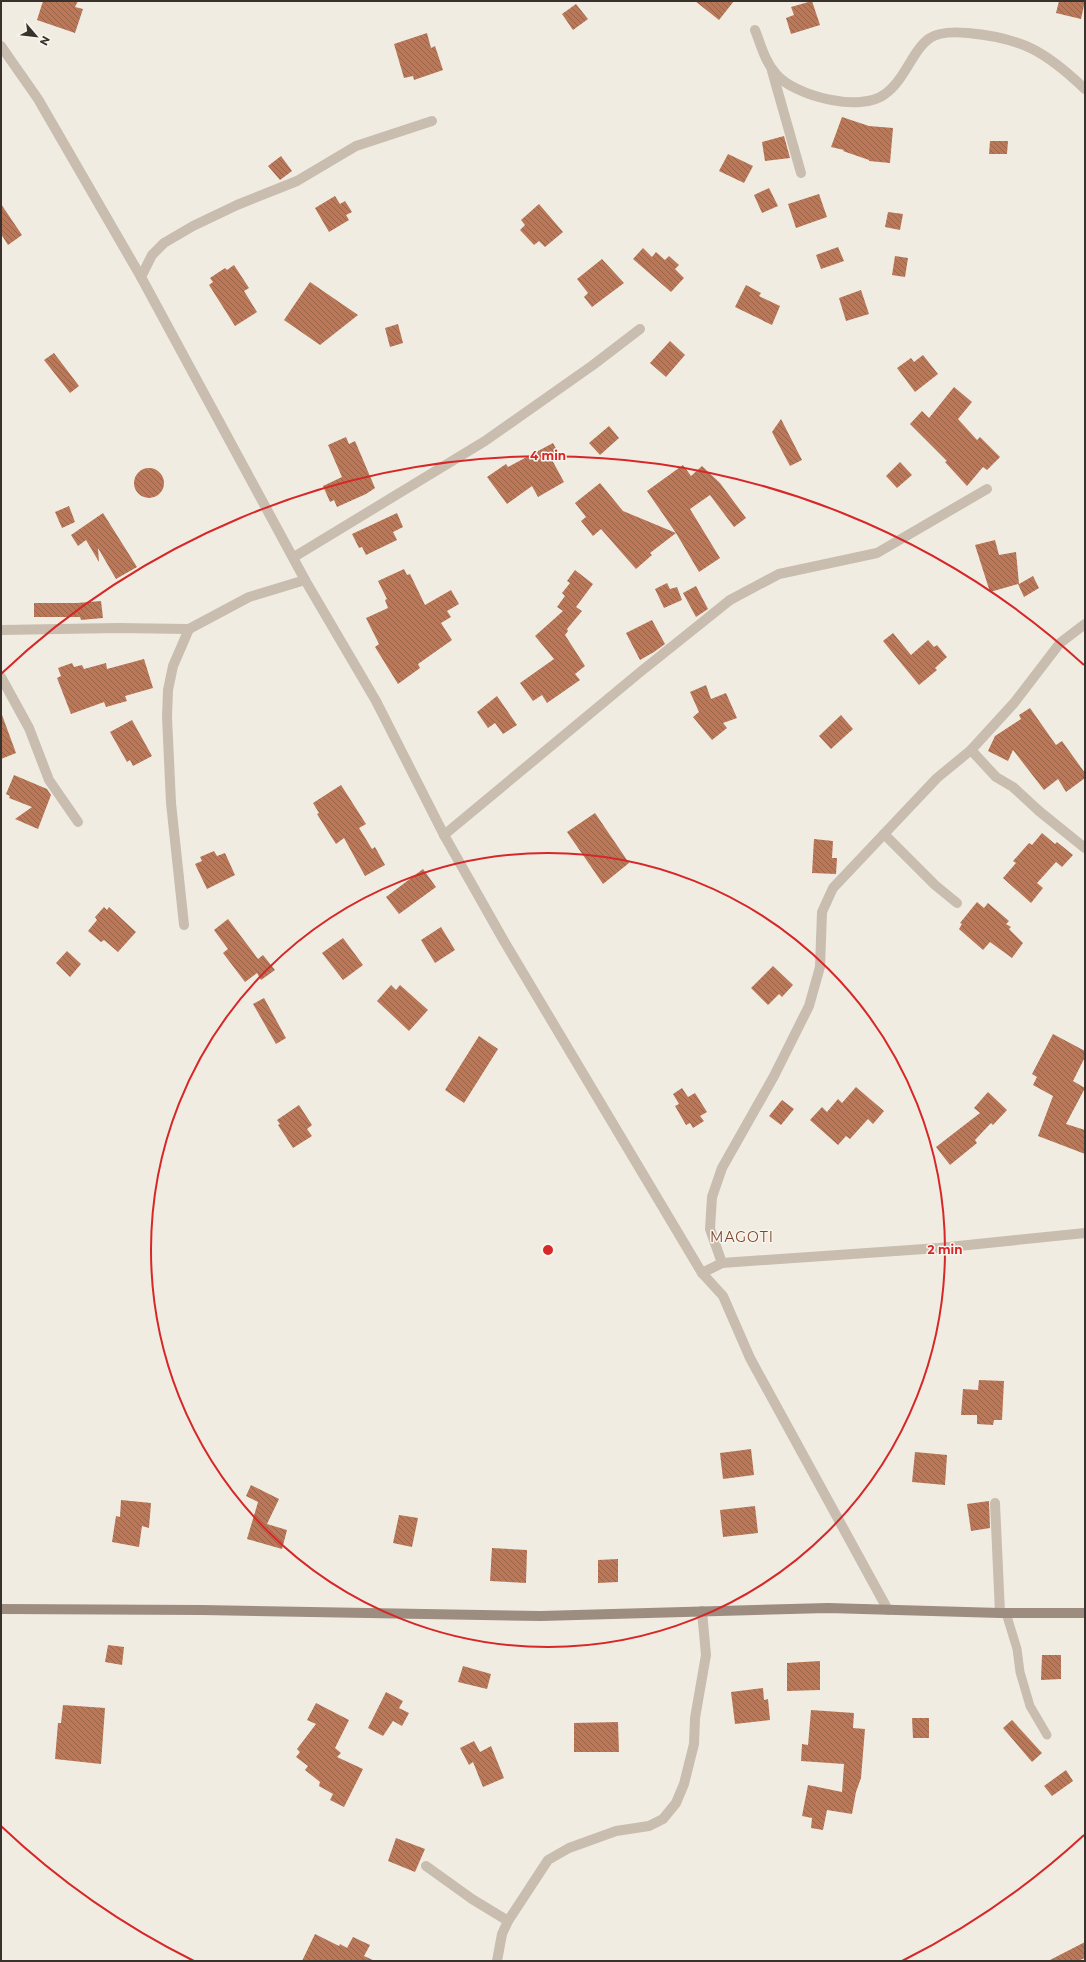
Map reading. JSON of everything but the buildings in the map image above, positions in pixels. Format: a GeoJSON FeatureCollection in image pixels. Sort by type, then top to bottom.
{"type":"FeatureCollection","features":[{"type":"Feature","properties":{"kind":"street"},"geometry":{"type":"LineString","coordinates":[[755,30],[771,67],[801,173]]}},
{"type":"Feature","properties":{"kind":"street"},"geometry":{"type":"LineString","coordinates":[[771,67],[781,79],[808,92],[835,101],[863,102],[875,100],[885,94],[896,84],[922,45],[930,37],[936,34],[956,32],[995,36],[1032,47],[1048,58],[1085,90]]}},
{"type":"Feature","properties":{"kind":"street"},"geometry":{"type":"LineString","coordinates":[[1,46],[38,99],[141,277],[294,557],[305,580],[376,701],[444,835],[504,941],[702,1273],[723,1296],[750,1358],[888,1610]]}},
{"type":"Feature","properties":{"kind":"street"},"geometry":{"type":"LineString","coordinates":[[141,277],[152,255],[160,247],[193,226],[237,205],[297,182],[356,146],[432,121]]}},
{"type":"Feature","properties":{"kind":"street"},"geometry":{"type":"LineString","coordinates":[[294,557],[485,441],[593,366],[640,329]]}},
{"type":"Feature","properties":{"kind":"street"},"geometry":{"type":"LineString","coordinates":[[444,835],[626,683],[730,600],[779,574],[877,552],[987,489]]}},
{"type":"Feature","properties":{"kind":"street"},"geometry":{"type":"LineString","coordinates":[[1,630],[118,628],[189,629],[249,597],[305,580]]}},
{"type":"Feature","properties":{"kind":"street"},"geometry":{"type":"LineString","coordinates":[[722,1263],[710,1229],[710,1211],[715,1185],[722,1168],[774,1076],[809,1006],[820,967],[821,917],[833,888],[937,778],[971,750],[1014,703],[1060,643],[1085,624]]}},
{"type":"Feature","properties":{"kind":"street"},"geometry":{"type":"LineString","coordinates":[[184,925],[171,803],[167,717],[168,690],[173,666],[189,629]]}},
{"type":"Feature","properties":{"kind":"street"},"geometry":{"type":"LineString","coordinates":[[1,677],[29,728],[49,780],[78,822]]}},
{"type":"Feature","properties":{"kind":"street"},"geometry":{"type":"LineString","coordinates":[[971,750],[996,777],[1013,787],[1039,811],[1085,848]]}},
{"type":"Feature","properties":{"kind":"street"},"geometry":{"type":"LineString","coordinates":[[884,834],[935,885],[957,903]]}},
{"type":"Feature","properties":{"kind":"street"},"geometry":{"type":"LineString","coordinates":[[702,1273],[722,1263],[946,1247],[1085,1233]]}},
{"type":"Feature","properties":{"kind":"street"},"geometry":{"type":"LineString","coordinates":[[994,1503],[1003,1613]]}},
{"type":"Feature","properties":{"kind":"street"},"geometry":{"type":"LineString","coordinates":[[1,1609],[202,1610],[541,1616],[828,1608],[1003,1613],[1085,1613]]}},
{"type":"Feature","properties":{"kind":"street"},"geometry":{"type":"LineString","coordinates":[[497,1961],[502,1934],[508,1921],[548,1860],[570,1848],[616,1831],[649,1826],[663,1819],[676,1803],[684,1784],[694,1744],[695,1718],[706,1655],[702,1611]]}},
{"type":"Feature","properties":{"kind":"street"},"geometry":{"type":"LineString","coordinates":[[426,1866],[472,1899],[508,1921]]}},
{"type":"Feature","properties":{"kind":"lane"},"geometry":{"type":"LineString","coordinates":[[1003,1613],[1017,1649],[1020,1672],[1030,1706],[1047,1735]]}},
{"type":"Feature","properties":{"kind":"district","name":"MAGOTI"},"geometry":{"type":"Point","coordinates":[742,1237]}}]}
